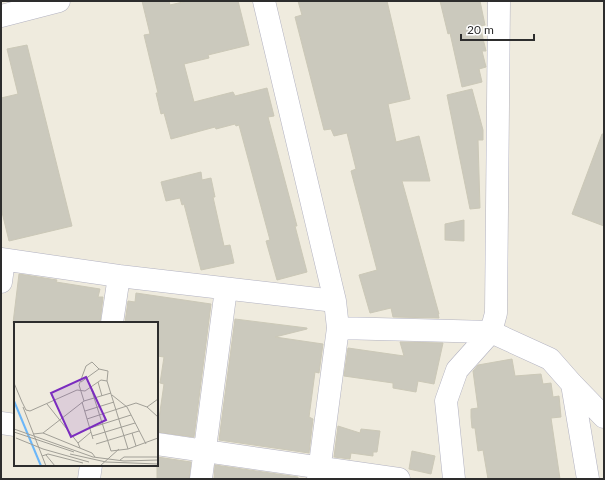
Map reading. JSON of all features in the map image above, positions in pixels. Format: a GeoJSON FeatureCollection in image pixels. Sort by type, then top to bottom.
{"type":"FeatureCollection","features":[{"type":"Feature","properties":{"kind":"street"},"geometry":{"type":"LineString","coordinates":[[1,16],[59,1]]}},
{"type":"Feature","properties":{"kind":"street"},"geometry":{"type":"LineString","coordinates":[[264,1],[335,301],[338,328],[319,473]]}},
{"type":"Feature","properties":{"kind":"street"},"geometry":{"type":"LineString","coordinates":[[454,479],[446,401],[457,370],[490,332],[496,313],[499,1]]}},
{"type":"Feature","properties":{"kind":"street"},"geometry":{"type":"LineString","coordinates":[[1,282],[2,260],[119,276],[335,301]]}},
{"type":"Feature","properties":{"kind":"street"},"geometry":{"type":"LineString","coordinates":[[112,322],[119,276]]}},
{"type":"Feature","properties":{"kind":"street"},"geometry":{"type":"LineString","coordinates":[[201,479],[226,288]]}},
{"type":"Feature","properties":{"kind":"street"},"geometry":{"type":"LineString","coordinates":[[338,328],[490,332],[550,359],[604,417]]}},
{"type":"Feature","properties":{"kind":"street"},"geometry":{"type":"LineString","coordinates":[[572,384],[588,479]]}},
{"type":"Feature","properties":{"kind":"street"},"geometry":{"type":"LineString","coordinates":[[1,423],[14,425]]}},
{"type":"Feature","properties":{"kind":"street"},"geometry":{"type":"LineString","coordinates":[[158,444],[205,451],[319,473],[399,479]]}},
{"type":"Feature","properties":{"kind":"street"},"geometry":{"type":"LineString","coordinates":[[89,479],[91,466]]}},
{"type":"Feature","properties":{"kind":"building"},"geometry":{"type":"Polygon","coordinates":[[[142,1],[169,1],[170,5],[187,1],[238,1],[249,45],[208,55],[209,58],[184,64],[194,102],[233,92],[235,96],[267,88],[274,116],[268,117],[297,226],[295,226],[307,272],[277,280],[266,241],[270,240],[239,125],[236,126],[235,124],[216,129],[215,127],[171,139],[164,113],[161,114],[156,93],[158,93],[144,35],[150,34],[142,1]]]}},
{"type":"Feature","properties":{"kind":"building"},"geometry":{"type":"Polygon","coordinates":[[[298,1],[387,1],[410,99],[388,104],[396,142],[419,136],[430,181],[402,181],[439,318],[393,317],[391,308],[370,313],[359,275],[377,270],[351,171],[356,169],[347,133],[334,136],[331,129],[324,130],[295,17],[302,15],[298,1]]]}},
{"type":"Feature","properties":{"kind":"building"},"geometry":{"type":"Polygon","coordinates":[[[440,1],[480,1],[485,25],[480,26],[486,51],[482,51],[486,67],[479,69],[482,82],[462,87],[450,33],[448,34],[440,1]]]}},
{"type":"Feature","properties":{"kind":"building"},"geometry":{"type":"Polygon","coordinates":[[[27,45],[72,226],[9,241],[1,208],[1,98],[18,94],[7,49],[27,45]]]}},
{"type":"Feature","properties":{"kind":"building"},"geometry":{"type":"Polygon","coordinates":[[[472,89],[483,130],[483,140],[478,140],[480,208],[470,209],[447,95],[472,89]]]}},
{"type":"Feature","properties":{"kind":"building"},"geometry":{"type":"Polygon","coordinates":[[[602,134],[604,134],[604,226],[572,214],[602,134]]]}},
{"type":"Feature","properties":{"kind":"building"},"geometry":{"type":"Polygon","coordinates":[[[201,172],[202,180],[211,178],[215,197],[213,197],[224,246],[230,245],[234,263],[201,270],[184,204],[182,205],[180,198],[166,201],[161,182],[201,172]]]}},
{"type":"Feature","properties":{"kind":"building"},"geometry":{"type":"Polygon","coordinates":[[[464,220],[464,241],[445,240],[445,224],[464,220]]]}},
{"type":"Feature","properties":{"kind":"building"},"geometry":{"type":"Polygon","coordinates":[[[19,274],[100,289],[98,297],[103,297],[100,322],[13,323],[19,274]]]}},
{"type":"Feature","properties":{"kind":"building"},"geometry":{"type":"Polygon","coordinates":[[[136,293],[211,304],[194,437],[158,432],[164,384],[160,383],[164,357],[158,356],[158,322],[125,322],[128,301],[135,302],[136,293]]]}},
{"type":"Feature","properties":{"kind":"building"},"geometry":{"type":"Polygon","coordinates":[[[235,319],[307,328],[275,337],[323,344],[319,373],[315,372],[309,417],[313,419],[309,453],[219,440],[235,319]]]}},
{"type":"Feature","properties":{"kind":"building"},"geometry":{"type":"Polygon","coordinates":[[[400,342],[443,343],[434,384],[418,381],[416,392],[393,388],[393,383],[344,376],[348,348],[404,356],[400,342]]]}},
{"type":"Feature","properties":{"kind":"building"},"geometry":{"type":"Polygon","coordinates":[[[512,359],[515,376],[541,374],[543,384],[551,383],[553,397],[559,396],[561,417],[551,418],[560,479],[488,479],[483,450],[478,451],[475,428],[472,428],[471,409],[478,408],[473,371],[478,365],[512,359]]]}},
{"type":"Feature","properties":{"kind":"building"},"geometry":{"type":"Polygon","coordinates":[[[338,426],[360,433],[361,429],[380,431],[377,452],[373,452],[373,456],[351,453],[350,459],[334,457],[338,426]]]}},
{"type":"Feature","properties":{"kind":"building"},"geometry":{"type":"Polygon","coordinates":[[[412,451],[435,456],[431,474],[409,469],[412,451]]]}},
{"type":"Feature","properties":{"kind":"building"},"geometry":{"type":"Polygon","coordinates":[[[158,457],[191,462],[189,479],[157,479],[158,457]]]}},
{"type":"Feature","properties":{"kind":"building"},"geometry":{"type":"Polygon","coordinates":[[[215,465],[298,477],[298,479],[214,479],[215,465]]]}}]}
